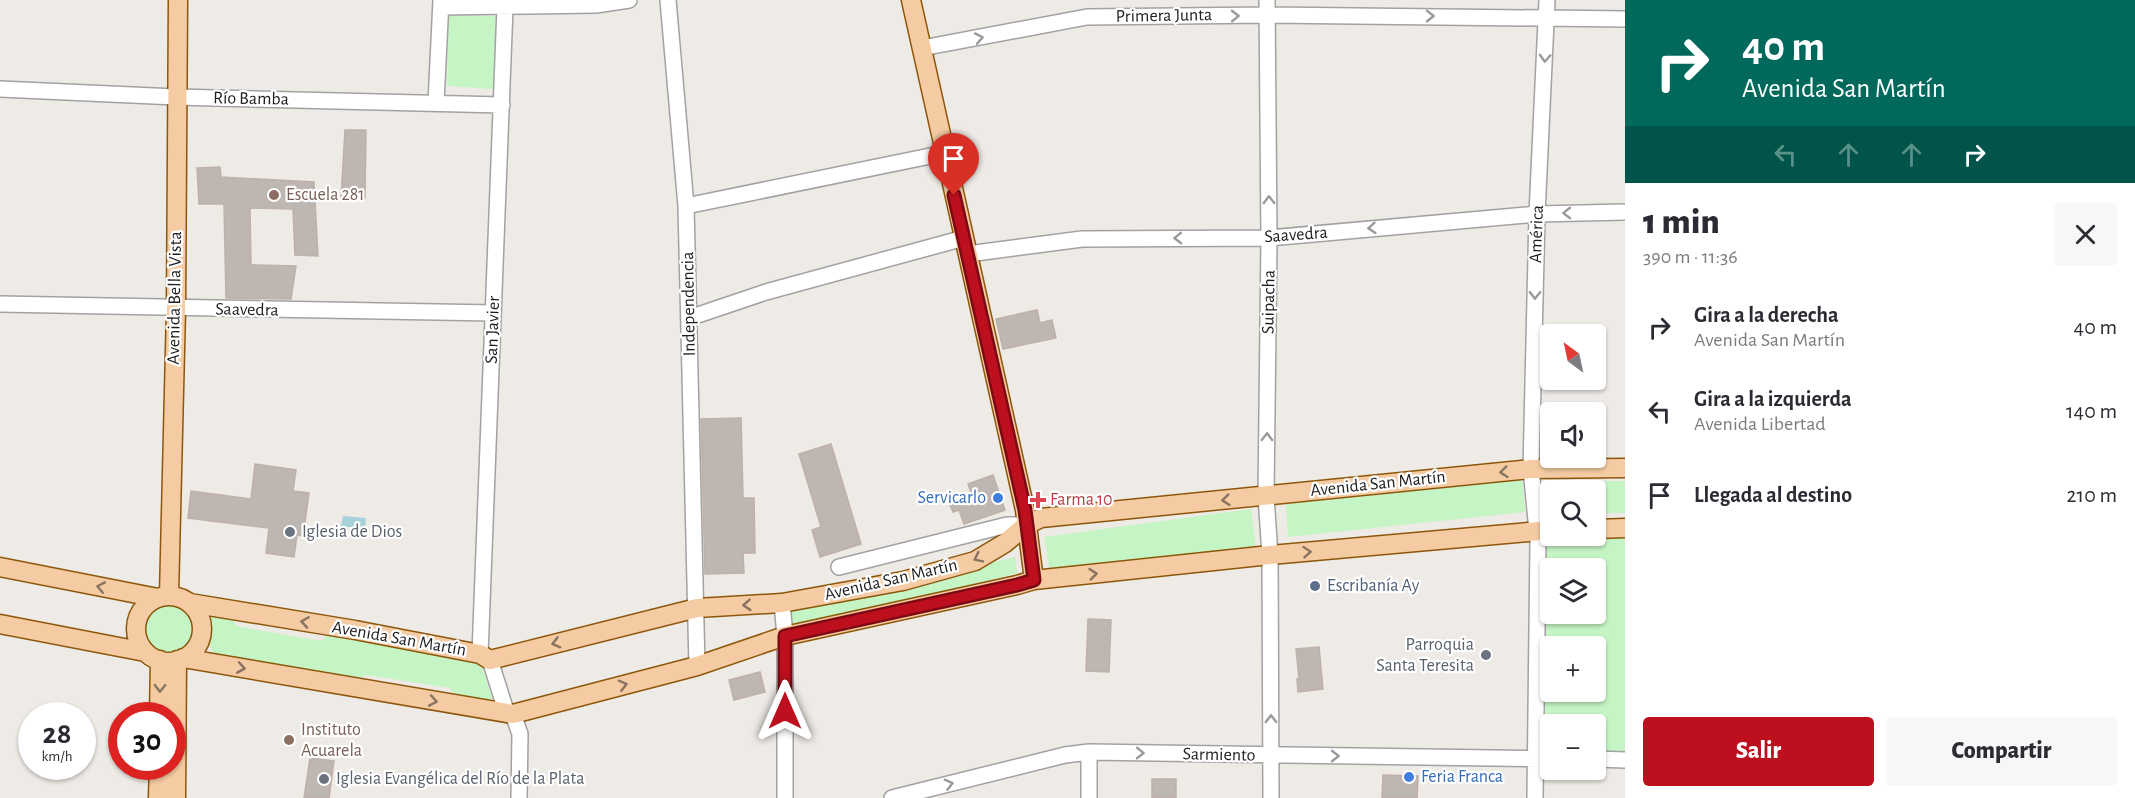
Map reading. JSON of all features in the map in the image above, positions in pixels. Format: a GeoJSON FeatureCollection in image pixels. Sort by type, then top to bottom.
{"type":"FeatureCollection","features":[{"type":"Feature","properties":{"kind":"main road","name":"Avenida Bella Vista"},"geometry":{"type":"LineString","coordinates":[[164,597],[176,309],[178,0]]}},
{"type":"Feature","properties":{"kind":"main road"},"geometry":{"type":"LineString","coordinates":[[911,0],[1022,499],[1034,580]]}},
{"type":"Feature","properties":{"kind":"main road","name":"Avenida San Martín"},"geometry":{"type":"LineString","coordinates":[[190,603],[356,630],[485,657],[697,608],[782,603],[903,581],[975,561],[1005,543],[1026,525],[1041,518],[1530,469],[1625,468]]}},
{"type":"Feature","properties":{"kind":"main road"},"geometry":{"type":"LineString","coordinates":[[1606,529],[1625,528]]}},
{"type":"Feature","properties":{"kind":"main road","name":"Avenida San Martín"},"geometry":{"type":"LineString","coordinates":[[0,624],[166,658],[510,714],[697,666],[785,636],[1034,580],[1270,555],[1540,530]]}},
{"type":"Feature","properties":{"kind":"main road"},"geometry":{"type":"LineString","coordinates":[[0,567],[180,598],[190,603],[198,612],[201,622],[202,634],[192,652],[166,658],[139,643],[136,622],[141,612],[148,603],[164,597]]}},
{"type":"Feature","properties":{"kind":"main road"},"geometry":{"type":"LineString","coordinates":[[161,702],[166,658]]}},
{"type":"Feature","properties":{"kind":"main road"},"geometry":{"type":"LineString","coordinates":[[166,658],[176,798]]}},
{"type":"Feature","properties":{"kind":"main road"},"geometry":{"type":"LineString","coordinates":[[158,798],[159,780]]}},
{"type":"Feature","properties":{"kind":"street"},"geometry":{"type":"LineString","coordinates":[[436,103],[441,4],[505,7],[596,5],[629,0]]}},
{"type":"Feature","properties":{"kind":"street","name":"Independencia"},"geometry":{"type":"LineString","coordinates":[[668,0],[687,206],[697,666]]}},
{"type":"Feature","properties":{"kind":"street","name":"América"},"geometry":{"type":"LineString","coordinates":[[1540,513],[1530,469],[1537,214],[1548,0]]}},
{"type":"Feature","properties":{"kind":"street","name":"San Javier"},"geometry":{"type":"LineString","coordinates":[[505,7],[493,313],[485,657],[520,734],[519,798]]}},
{"type":"Feature","properties":{"kind":"street","name":"Primera Junta"},"geometry":{"type":"LineString","coordinates":[[922,48],[1087,17],[1267,8],[1625,19]]}},
{"type":"Feature","properties":{"kind":"street","name":"Suipacha"},"geometry":{"type":"LineString","coordinates":[[1267,8],[1269,237],[1266,496],[1270,555],[1271,798]]}},
{"type":"Feature","properties":{"kind":"street","name":"Río Bamba"},"geometry":{"type":"LineString","coordinates":[[0,89],[176,97],[502,105]]}},
{"type":"Feature","properties":{"kind":"street"},"geometry":{"type":"LineString","coordinates":[[687,206],[945,153]]}},
{"type":"Feature","properties":{"kind":"street","name":"Saavedra"},"geometry":{"type":"LineString","coordinates":[[689,318],[766,292],[966,246],[1082,239],[1269,237],[1537,214],[1625,212]]}},
{"type":"Feature","properties":{"kind":"street","name":"Saavedra"},"geometry":{"type":"LineString","coordinates":[[0,304],[493,313]]}},
{"type":"Feature","properties":{"kind":"street"},"geometry":{"type":"LineString","coordinates":[[839,567],[1007,525],[1026,525]]}},
{"type":"Feature","properties":{"kind":"street","name":"América"},"geometry":{"type":"LineString","coordinates":[[1544,546],[1544,714]]}},
{"type":"Feature","properties":{"kind":"street"},"geometry":{"type":"LineString","coordinates":[[782,603],[785,636],[785,798]]}},
{"type":"Feature","properties":{"kind":"street"},"geometry":{"type":"LineString","coordinates":[[1089,752],[1089,798]]}},
{"type":"Feature","properties":{"kind":"street","name":"Sarmiento"},"geometry":{"type":"LineString","coordinates":[[892,798],[1065,755],[1089,752],[1540,758]]}},
{"type":"Feature","properties":{"kind":"street"},"geometry":{"type":"LineString","coordinates":[[1606,759],[1625,760]]}},
{"type":"Feature","properties":{"kind":"street","name":"América"},"geometry":{"type":"LineString","coordinates":[[1535,798],[1540,776]]}},
{"type":"Feature","properties":{"kind":"green space"},"geometry":{"type":"Polygon","coordinates":[[[449,15],[496,16],[493,89],[447,86],[449,15]]]}},
{"type":"Feature","properties":{"kind":"green space"},"geometry":{"type":"Polygon","coordinates":[[[1522,480],[1525,512],[1288,537],[1286,504],[1522,480]]]}},
{"type":"Feature","properties":{"kind":"green space"},"geometry":{"type":"Polygon","coordinates":[[[1606,481],[1625,481],[1625,513],[1606,513],[1606,481]]]}},
{"type":"Feature","properties":{"kind":"green space"},"geometry":{"type":"Polygon","coordinates":[[[1251,509],[1256,549],[1051,579],[1044,537],[1251,509]]]}},
{"type":"Feature","properties":{"kind":"green space"},"geometry":{"type":"Polygon","coordinates":[[[1606,536],[1625,536],[1625,752],[1606,751],[1606,714],[1545,714],[1545,702],[1606,702],[1606,636],[1546,636],[1546,624],[1606,624],[1606,558],[1547,558],[1547,546],[1606,546],[1606,536]]]}},
{"type":"Feature","properties":{"kind":"green space"},"geometry":{"type":"Polygon","coordinates":[[[1015,557],[1017,573],[790,633],[790,612],[1015,557]]]}},
{"type":"Feature","properties":{"kind":"green space"},"geometry":{"type":"Polygon","coordinates":[[[164,604],[174,604],[189,614],[193,628],[192,637],[183,648],[174,652],[164,652],[149,642],[145,633],[145,623],[155,608],[164,604]]]}},
{"type":"Feature","properties":{"kind":"green space"},"geometry":{"type":"Polygon","coordinates":[[[212,615],[233,618],[236,626],[321,641],[326,636],[332,635],[474,660],[481,665],[492,697],[488,703],[455,699],[450,688],[367,675],[350,682],[214,655],[209,635],[212,615]]]}},
{"type":"Feature","properties":{"kind":"water"},"geometry":{"type":"Polygon","coordinates":[[[343,516],[366,518],[365,529],[341,526],[343,516]]]}},
{"type":"Feature","properties":{"kind":"building"},"geometry":{"type":"Polygon","coordinates":[[[345,130],[366,130],[365,198],[341,198],[345,130]]]}},
{"type":"Feature","properties":{"kind":"building"},"geometry":{"type":"Polygon","coordinates":[[[220,167],[221,177],[314,182],[318,256],[295,255],[293,209],[250,208],[251,265],[296,266],[291,299],[226,298],[224,204],[199,204],[197,168],[220,167]]]}},
{"type":"Feature","properties":{"kind":"building"},"geometry":{"type":"Polygon","coordinates":[[[1037,310],[1040,323],[1052,320],[1056,338],[1003,349],[996,319],[1037,310]]]}},
{"type":"Feature","properties":{"kind":"building"},"geometry":{"type":"Polygon","coordinates":[[[741,418],[743,498],[754,498],[755,553],[743,553],[744,573],[705,574],[701,419],[741,418]]]}},
{"type":"Feature","properties":{"kind":"building"},"geometry":{"type":"Polygon","coordinates":[[[831,444],[861,544],[820,557],[812,530],[821,527],[799,454],[831,444]]]}},
{"type":"Feature","properties":{"kind":"building"},"geometry":{"type":"Polygon","coordinates":[[[255,464],[296,470],[293,491],[309,493],[303,536],[297,535],[294,557],[266,553],[269,528],[188,518],[191,491],[251,499],[255,464]]]}},
{"type":"Feature","properties":{"kind":"building"},"geometry":{"type":"Polygon","coordinates":[[[993,475],[1005,510],[964,524],[959,510],[953,512],[949,503],[972,495],[968,484],[993,475]]]}},
{"type":"Feature","properties":{"kind":"building"},"geometry":{"type":"Polygon","coordinates":[[[1088,619],[1111,620],[1109,672],[1086,671],[1088,619]]]}},
{"type":"Feature","properties":{"kind":"building"},"geometry":{"type":"Polygon","coordinates":[[[1319,647],[1323,689],[1298,692],[1296,649],[1319,647]]]}},
{"type":"Feature","properties":{"kind":"building"},"geometry":{"type":"Polygon","coordinates":[[[760,672],[765,692],[734,700],[729,680],[760,672]]]}},
{"type":"Feature","properties":{"kind":"building"},"geometry":{"type":"Polygon","coordinates":[[[310,758],[334,761],[329,798],[304,798],[310,758]]]}},
{"type":"Feature","properties":{"kind":"building"},"geometry":{"type":"Polygon","coordinates":[[[1383,775],[1418,776],[1417,798],[1382,798],[1383,775]]]}},
{"type":"Feature","properties":{"kind":"building"},"geometry":{"type":"Polygon","coordinates":[[[1152,779],[1176,779],[1176,798],[1152,798],[1152,779]]]}},
{"type":"Feature","properties":{"kind":"place","name":"Escuela 281"},"geometry":{"type":"Point","coordinates":[274,195]}},
{"type":"Feature","properties":{"kind":"place","name":"Servicarlo"},"geometry":{"type":"Point","coordinates":[998,498]}},
{"type":"Feature","properties":{"kind":"place","name":"Farma 10"},"geometry":{"type":"Point","coordinates":[1038,500]}},
{"type":"Feature","properties":{"kind":"place","name":"Iglesia de Dios"},"geometry":{"type":"Point","coordinates":[290,532]}},
{"type":"Feature","properties":{"kind":"place","name":"Escribanía Ay"},"geometry":{"type":"Point","coordinates":[1315,586]}},
{"type":"Feature","properties":{"kind":"place","name":"Parroquia Santa Teresita"},"geometry":{"type":"Point","coordinates":[1486,655]}},
{"type":"Feature","properties":{"kind":"place","name":"Instituto Acuarela"},"geometry":{"type":"Point","coordinates":[289,740]}},
{"type":"Feature","properties":{"kind":"place","name":"Feria Franca"},"geometry":{"type":"Point","coordinates":[1409,777]}},
{"type":"Feature","properties":{"kind":"place","name":"Iglesia Evangélica del Río de la Plata"},"geometry":{"type":"Point","coordinates":[324,779]}},
{"type":"Feature","properties":{"kind":"route"},"geometry":{"type":"LineString","coordinates":[[785,711],[785,636],[1034,580],[1025,510],[954,195]]}}]}
